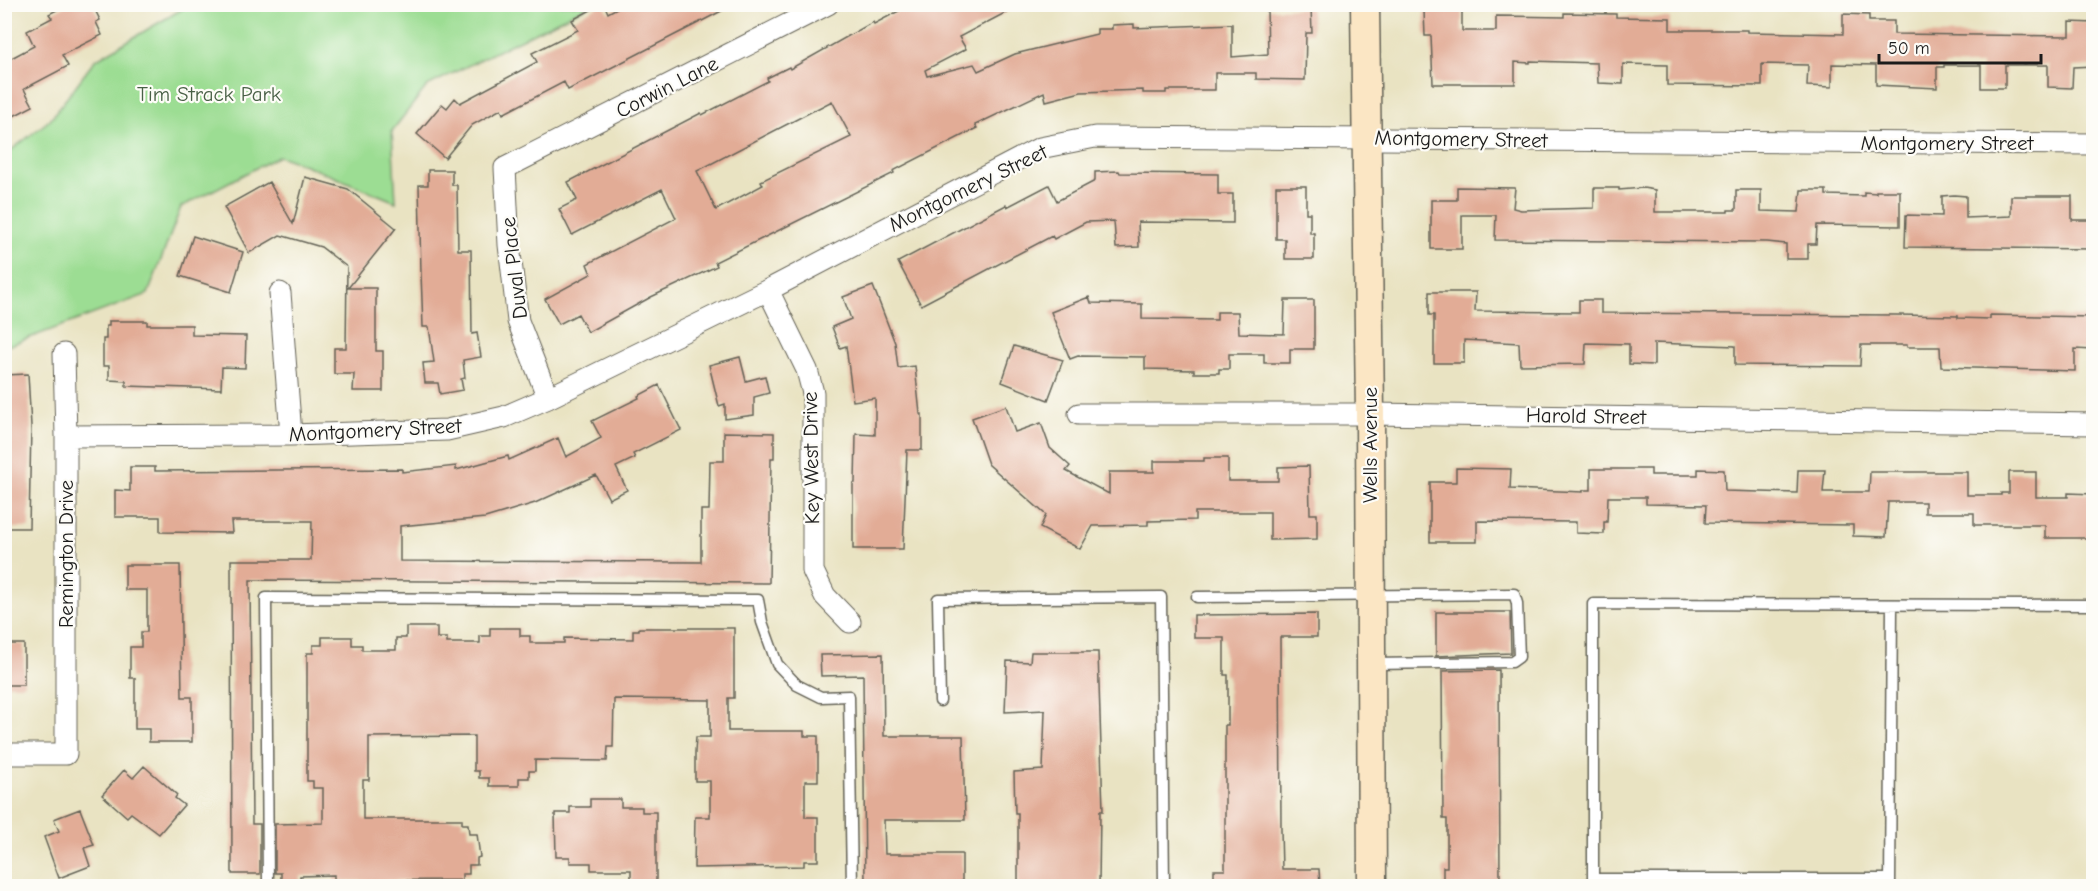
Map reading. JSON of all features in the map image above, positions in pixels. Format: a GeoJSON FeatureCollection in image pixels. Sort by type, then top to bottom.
{"type":"FeatureCollection","features":[{"type":"Feature","properties":{"kind":"main road","name":"Wells Avenue"},"geometry":{"type":"LineString","coordinates":[[1365,4],[1372,886]]}},
{"type":"Feature","properties":{"kind":"street","name":"Corwin Lane"},"geometry":{"type":"LineString","coordinates":[[505,168],[828,4]]}},
{"type":"Feature","properties":{"kind":"street","name":"Montgomery Street"},"geometry":{"type":"LineString","coordinates":[[66,436],[291,435],[447,430],[504,417],[548,398],[768,290],[1040,148],[1095,137],[2094,144]]}},
{"type":"Feature","properties":{"kind":"street","name":"Duval Place"},"geometry":{"type":"LineString","coordinates":[[505,168],[509,245],[518,321],[548,398]]}},
{"type":"Feature","properties":{"kind":"street","name":"Key West Drive"},"geometry":{"type":"LineString","coordinates":[[768,290],[807,370],[813,393],[813,571],[825,596],[850,622]]}},
{"type":"Feature","properties":{"kind":"street"},"geometry":{"type":"LineString","coordinates":[[280,293],[291,435]]}},
{"type":"Feature","properties":{"kind":"street","name":"Remington Drive"},"geometry":{"type":"LineString","coordinates":[[4,754],[66,754],[64,354]]}},
{"type":"Feature","properties":{"kind":"street","name":"Harold Street"},"geometry":{"type":"LineString","coordinates":[[1079,414],[1370,414],[2094,424]]}},
{"type":"Feature","properties":{"kind":"lane"},"geometry":{"type":"LineString","coordinates":[[1197,597],[1514,594],[1518,603],[1519,657],[1512,662],[1371,664]]}},
{"type":"Feature","properties":{"kind":"lane"},"geometry":{"type":"LineString","coordinates":[[940,701],[938,599],[1161,597],[1164,886]]}},
{"type":"Feature","properties":{"kind":"lane"},"geometry":{"type":"LineString","coordinates":[[268,886],[266,598],[758,600],[762,622],[777,664],[797,685],[821,697],[849,696],[852,886]]}},
{"type":"Feature","properties":{"kind":"lane"},"geometry":{"type":"LineString","coordinates":[[1892,605],[1890,883],[1642,883],[1593,879],[1593,604],[2094,605]]}},
{"type":"Feature","properties":{"kind":"green space","name":"Tim Strack Park"},"geometry":{"type":"Polygon","coordinates":[[[189,5],[590,5],[427,86],[392,131],[396,202],[279,156],[181,207],[148,294],[5,347],[5,155],[51,119],[95,60],[189,5]]]}},
{"type":"Feature","properties":{"kind":"building"},"geometry":{"type":"Polygon","coordinates":[[[68,4],[92,4],[100,20],[96,22],[102,35],[62,55],[68,66],[24,89],[33,106],[4,121],[4,62],[34,46],[27,31],[52,18],[49,14],[68,4]]]}},
{"type":"Feature","properties":{"kind":"building"},"geometry":{"type":"Polygon","coordinates":[[[602,4],[608,13],[624,4],[735,4],[568,90],[564,82],[503,114],[501,109],[472,125],[445,158],[417,134],[442,104],[447,108],[455,98],[460,103],[537,62],[532,53],[578,30],[572,20],[602,4]]]}},
{"type":"Feature","properties":{"kind":"building"},"geometry":{"type":"Polygon","coordinates":[[[912,4],[1022,4],[959,37],[966,49],[925,70],[927,76],[974,64],[978,71],[1015,54],[1097,34],[1097,29],[1112,29],[1112,25],[1134,24],[1134,28],[1232,24],[1232,57],[1268,54],[1267,9],[1311,8],[1312,33],[1306,33],[1305,80],[1256,79],[1256,73],[1215,73],[1215,90],[1166,90],[1166,93],[1143,93],[1143,90],[1081,92],[1046,101],[1044,92],[975,125],[977,128],[893,171],[894,173],[715,262],[717,266],[651,297],[588,332],[578,314],[559,324],[545,299],[591,274],[587,264],[676,218],[662,189],[572,235],[559,209],[577,200],[568,182],[768,81],[767,78],[789,67],[790,69],[873,22],[874,24],[912,4]],[[832,101],[697,171],[716,210],[763,185],[761,181],[851,137],[832,101]]]}},
{"type":"Feature","properties":{"kind":"building"},"geometry":{"type":"Polygon","coordinates":[[[1462,10],[1462,31],[1496,31],[1496,16],[1564,17],[1564,13],[1670,18],[1670,30],[1843,34],[1843,14],[1869,15],[1869,21],[1894,21],[1894,34],[2070,36],[2070,22],[2094,23],[2094,66],[2073,67],[2072,88],[2048,87],[2048,65],[2005,65],[2005,88],[1981,88],[1981,65],[1944,65],[1944,67],[1937,67],[1937,88],[1876,85],[1876,65],[1832,64],[1832,87],[1807,86],[1808,65],[1762,64],[1762,86],[1667,85],[1667,65],[1623,64],[1623,84],[1598,83],[1597,63],[1530,61],[1530,63],[1515,62],[1515,84],[1433,84],[1431,36],[1425,36],[1424,11],[1462,10]]]}},
{"type":"Feature","properties":{"kind":"building"},"geometry":{"type":"Polygon","coordinates":[[[428,170],[452,170],[452,185],[457,185],[458,250],[471,250],[472,334],[477,333],[481,357],[463,360],[465,378],[461,379],[463,390],[440,394],[438,383],[425,383],[423,363],[434,362],[429,327],[423,327],[421,273],[419,185],[428,185],[428,170]]]}},
{"type":"Feature","properties":{"kind":"building"},"geometry":{"type":"Polygon","coordinates":[[[1119,171],[1120,173],[1218,174],[1218,194],[1233,194],[1233,223],[1138,222],[1139,247],[1116,248],[1114,221],[1086,222],[1054,239],[1052,236],[921,305],[898,262],[1049,185],[1057,201],[1095,181],[1095,172],[1119,171]]]}},
{"type":"Feature","properties":{"kind":"building"},"geometry":{"type":"Polygon","coordinates":[[[305,177],[348,189],[396,228],[348,288],[376,288],[376,351],[383,351],[383,391],[353,391],[354,374],[334,374],[334,348],[346,348],[347,267],[321,247],[280,235],[249,253],[224,207],[269,182],[293,224],[305,177]]]}},
{"type":"Feature","properties":{"kind":"building"},"geometry":{"type":"Polygon","coordinates":[[[1276,186],[1306,186],[1306,213],[1310,213],[1310,233],[1314,233],[1314,259],[1285,259],[1285,239],[1276,239],[1276,186]]]}},
{"type":"Feature","properties":{"kind":"building"},"geometry":{"type":"Polygon","coordinates":[[[1457,187],[1515,188],[1513,208],[1521,210],[1594,208],[1594,188],[1619,188],[1619,190],[1643,188],[1655,190],[1655,212],[1728,212],[1728,210],[1736,210],[1736,190],[1761,190],[1761,211],[1799,212],[1801,190],[1826,190],[1826,195],[1864,196],[1864,192],[1900,191],[1900,226],[1817,225],[1816,244],[1808,244],[1808,259],[1786,259],[1786,244],[1767,242],[1495,240],[1496,215],[1462,215],[1462,249],[1431,249],[1431,200],[1457,200],[1457,187]]]}},
{"type":"Feature","properties":{"kind":"building"},"geometry":{"type":"Polygon","coordinates":[[[1942,196],[1966,196],[1966,218],[2011,216],[2011,196],[2072,196],[2072,220],[2094,220],[2094,249],[1905,247],[1906,215],[1942,216],[1942,196]]]}},
{"type":"Feature","properties":{"kind":"building"},"geometry":{"type":"Polygon","coordinates":[[[193,236],[243,252],[231,292],[180,276],[193,236]]]}},
{"type":"Feature","properties":{"kind":"building"},"geometry":{"type":"Polygon","coordinates":[[[873,286],[895,343],[898,368],[915,366],[920,414],[922,414],[922,450],[907,450],[903,549],[853,549],[856,434],[875,435],[875,398],[853,401],[846,346],[840,348],[832,327],[851,319],[843,297],[873,286]]]}},
{"type":"Feature","properties":{"kind":"building"},"geometry":{"type":"Polygon","coordinates":[[[1429,292],[1476,292],[1475,311],[1579,312],[1579,300],[1601,300],[1601,313],[1897,315],[1990,319],[1990,315],[2094,317],[2094,350],[2075,349],[2075,371],[1941,367],[1940,347],[1907,347],[1907,345],[1861,345],[1860,366],[1735,365],[1735,346],[1654,343],[1654,365],[1629,364],[1629,344],[1586,343],[1585,364],[1520,365],[1519,343],[1464,340],[1464,363],[1434,363],[1434,315],[1429,315],[1429,292]]]}},
{"type":"Feature","properties":{"kind":"building"},"geometry":{"type":"Polygon","coordinates":[[[1089,297],[1091,303],[1142,304],[1142,319],[1217,320],[1217,312],[1238,312],[1239,333],[1284,334],[1285,300],[1314,300],[1314,349],[1290,349],[1290,363],[1264,363],[1264,354],[1229,354],[1229,369],[1219,369],[1219,373],[1145,369],[1145,357],[1078,356],[1070,359],[1051,312],[1089,297]]]}},
{"type":"Feature","properties":{"kind":"building"},"geometry":{"type":"Polygon","coordinates":[[[109,321],[147,321],[147,325],[192,325],[192,335],[246,336],[245,368],[222,367],[221,389],[126,386],[126,381],[109,380],[109,366],[103,366],[103,339],[106,339],[106,326],[109,326],[109,321]]]}},
{"type":"Feature","properties":{"kind":"building"},"geometry":{"type":"Polygon","coordinates":[[[1014,346],[1063,360],[1048,400],[1002,382],[1014,346]]]}},
{"type":"Feature","properties":{"kind":"building"},"geometry":{"type":"Polygon","coordinates":[[[740,357],[746,381],[765,376],[769,393],[754,397],[754,415],[725,419],[725,404],[719,406],[709,365],[740,357]]]}},
{"type":"Feature","properties":{"kind":"building"},"geometry":{"type":"Polygon","coordinates":[[[28,374],[31,426],[29,528],[4,528],[4,375],[28,374]]]}},
{"type":"Feature","properties":{"kind":"building"},"geometry":{"type":"Polygon","coordinates":[[[659,385],[681,430],[633,454],[635,458],[616,467],[627,490],[609,499],[596,475],[535,503],[485,518],[400,526],[400,561],[701,562],[701,510],[709,510],[710,461],[724,461],[724,432],[774,433],[774,458],[771,458],[769,583],[250,580],[252,824],[260,824],[260,874],[232,874],[231,560],[311,560],[312,521],[231,521],[232,533],[160,532],[160,517],[115,517],[115,490],[130,491],[130,467],[155,467],[155,471],[402,469],[402,472],[456,466],[456,470],[508,456],[509,460],[558,438],[566,457],[601,438],[592,421],[639,398],[638,396],[659,385]]]}},
{"type":"Feature","properties":{"kind":"building"},"geometry":{"type":"Polygon","coordinates":[[[1006,406],[1015,432],[1041,423],[1050,448],[1070,466],[1066,471],[1109,494],[1109,472],[1154,472],[1154,461],[1204,461],[1204,458],[1228,458],[1228,481],[1278,481],[1278,467],[1309,466],[1310,514],[1317,514],[1317,539],[1270,540],[1270,512],[1195,512],[1195,520],[1148,521],[1148,525],[1093,526],[1080,549],[1040,528],[1046,515],[988,464],[972,418],[1006,406]]]}},
{"type":"Feature","properties":{"kind":"building"},"geometry":{"type":"Polygon","coordinates":[[[1456,468],[1511,469],[1510,489],[1583,492],[1583,490],[1591,490],[1591,469],[1651,469],[1651,475],[1698,475],[1698,469],[1724,470],[1725,491],[1797,493],[1798,470],[1825,470],[1823,492],[1869,492],[1870,472],[1967,472],[1967,495],[2009,493],[2009,472],[2036,472],[2036,497],[2068,497],[2068,493],[2094,494],[2092,538],[2045,538],[2045,525],[1974,525],[1974,513],[1925,513],[1925,502],[1888,502],[1886,537],[1853,536],[1853,525],[1705,523],[1706,505],[1646,504],[1646,497],[1608,497],[1604,534],[1576,533],[1576,522],[1477,521],[1477,542],[1430,542],[1430,482],[1456,482],[1456,468]]]}},
{"type":"Feature","properties":{"kind":"building"},"geometry":{"type":"Polygon","coordinates":[[[125,565],[180,565],[182,697],[192,697],[192,742],[149,742],[149,729],[135,729],[135,678],[130,678],[130,647],[141,647],[141,632],[147,632],[147,590],[125,590],[125,565]]]}},
{"type":"Feature","properties":{"kind":"building"},"geometry":{"type":"Polygon","coordinates":[[[1436,612],[1510,612],[1511,653],[1436,656],[1436,612]]]}},
{"type":"Feature","properties":{"kind":"building"},"geometry":{"type":"Polygon","coordinates":[[[1317,614],[1317,637],[1280,637],[1281,830],[1282,869],[1319,869],[1320,886],[1214,886],[1214,870],[1225,870],[1225,725],[1228,725],[1228,675],[1224,675],[1224,638],[1194,638],[1194,615],[1317,614]]]}},
{"type":"Feature","properties":{"kind":"building"},"geometry":{"type":"Polygon","coordinates":[[[406,627],[437,627],[437,638],[447,638],[447,643],[480,643],[480,636],[490,636],[490,628],[520,628],[520,636],[530,636],[530,643],[564,643],[564,638],[633,639],[633,630],[639,630],[639,628],[734,628],[734,698],[728,698],[728,731],[804,731],[804,736],[818,736],[818,781],[805,781],[805,817],[818,817],[818,861],[804,861],[804,866],[694,868],[695,817],[710,817],[710,781],[695,781],[695,752],[696,737],[710,737],[710,700],[614,699],[613,747],[608,747],[607,761],[535,760],[535,771],[529,771],[529,778],[519,778],[519,786],[489,786],[489,778],[479,778],[479,771],[474,771],[474,736],[369,737],[369,780],[363,780],[363,819],[462,819],[462,824],[468,824],[469,834],[477,834],[480,857],[477,858],[477,865],[469,865],[469,874],[462,874],[462,880],[334,881],[334,875],[300,876],[300,886],[281,886],[281,873],[275,873],[275,824],[323,823],[323,788],[313,788],[313,781],[307,781],[307,653],[313,653],[313,645],[322,645],[322,637],[352,637],[352,645],[362,645],[362,650],[396,650],[396,638],[406,638],[406,627]]]}},
{"type":"Feature","properties":{"kind":"building"},"geometry":{"type":"Polygon","coordinates":[[[4,644],[24,644],[24,685],[4,685],[4,644]]]}},
{"type":"Feature","properties":{"kind":"building"},"geometry":{"type":"Polygon","coordinates":[[[1031,652],[1098,652],[1103,811],[1100,811],[1099,886],[1018,886],[1018,813],[1015,813],[1014,772],[1043,770],[1045,710],[1005,712],[1007,661],[1030,662],[1031,652]]]}},
{"type":"Feature","properties":{"kind":"building"},"geometry":{"type":"Polygon","coordinates":[[[883,654],[884,736],[963,736],[965,820],[884,820],[885,854],[962,854],[962,886],[865,886],[863,675],[821,676],[820,655],[883,654]]]}},
{"type":"Feature","properties":{"kind":"building"},"geometry":{"type":"Polygon","coordinates":[[[1499,670],[1500,886],[1443,886],[1443,867],[1447,867],[1447,819],[1443,819],[1442,671],[1499,670]]]}},
{"type":"Feature","properties":{"kind":"building"},"geometry":{"type":"Polygon","coordinates":[[[144,766],[177,795],[175,798],[184,805],[159,834],[131,813],[127,817],[102,795],[124,770],[133,778],[144,766]]]}},
{"type":"Feature","properties":{"kind":"building"},"geometry":{"type":"Polygon","coordinates":[[[590,799],[621,799],[621,807],[642,807],[642,812],[656,812],[656,886],[631,886],[631,870],[591,870],[591,863],[570,863],[570,857],[556,857],[555,813],[570,813],[570,807],[590,807],[590,799]]]}},
{"type":"Feature","properties":{"kind":"building"},"geometry":{"type":"Polygon","coordinates":[[[80,809],[94,845],[84,848],[90,866],[59,878],[44,837],[59,831],[54,819],[80,809]]]}}]}
